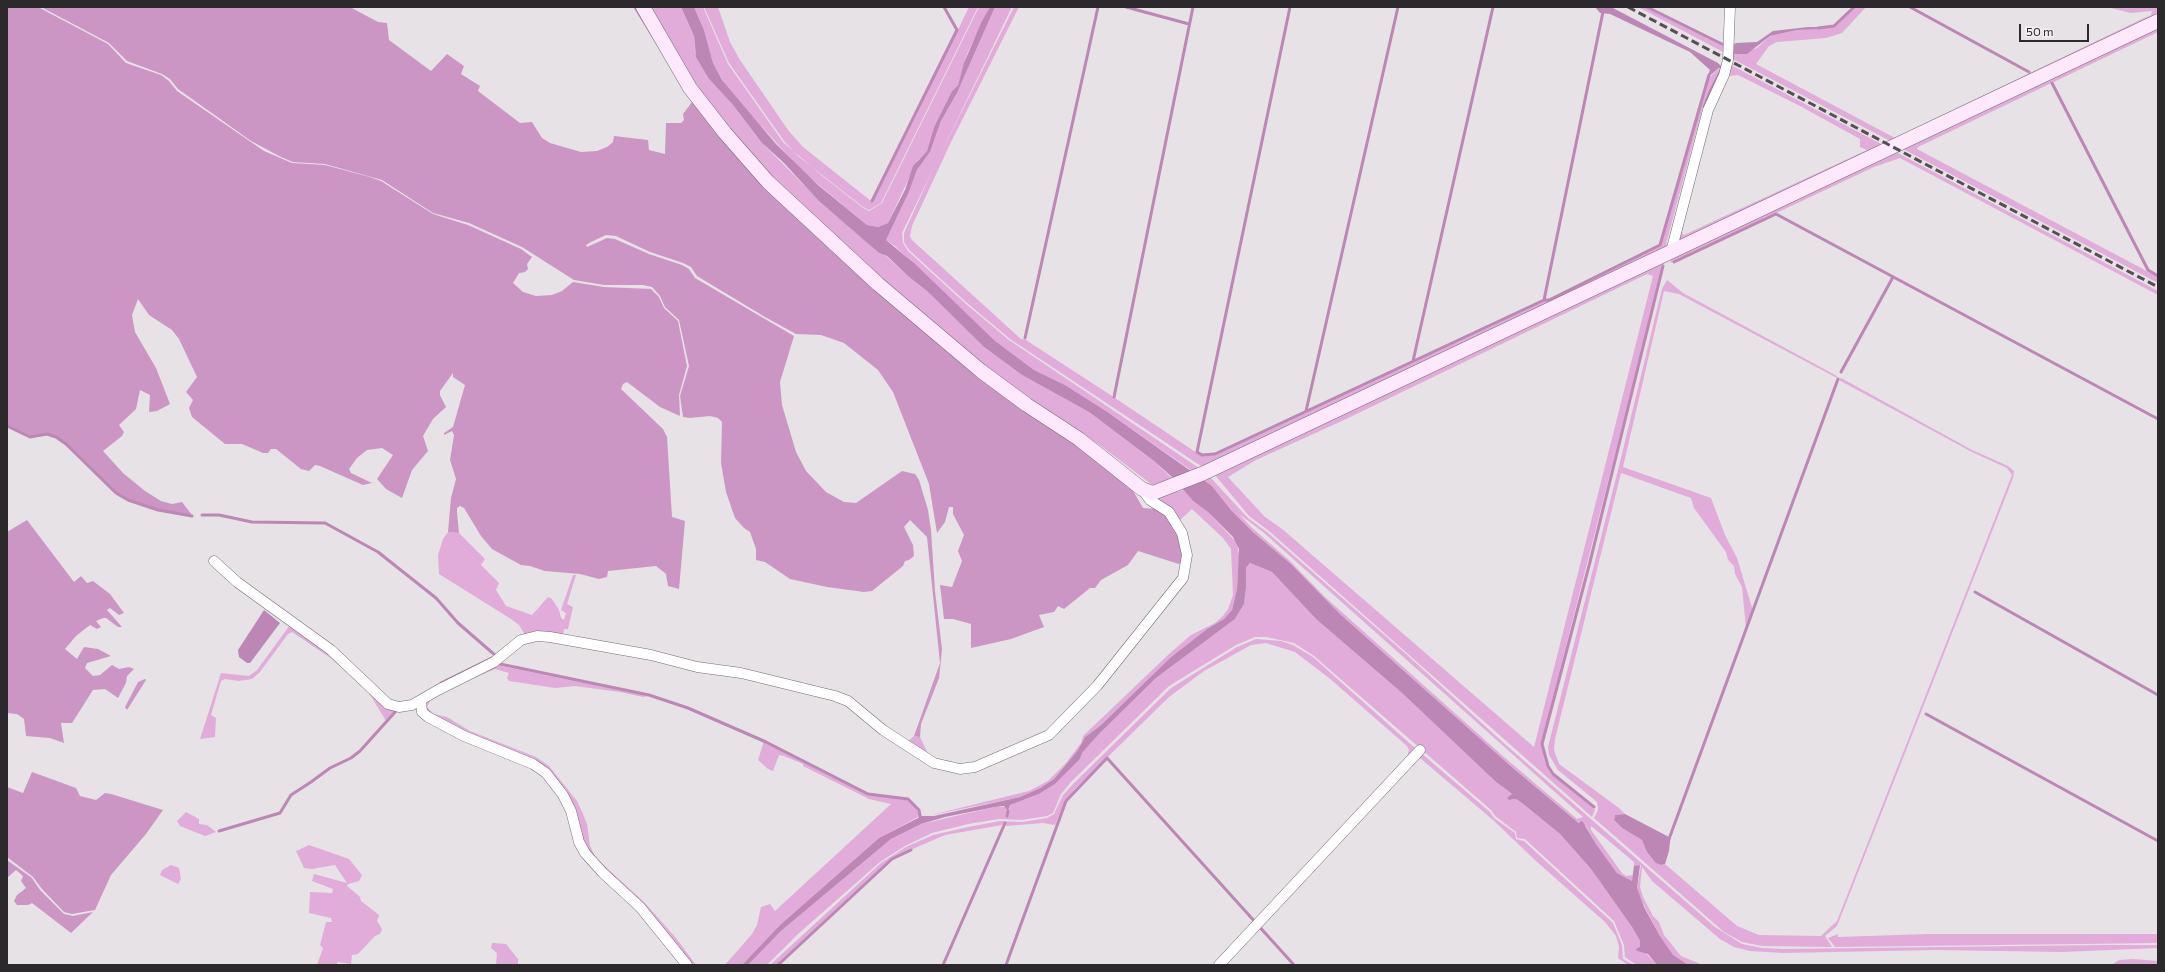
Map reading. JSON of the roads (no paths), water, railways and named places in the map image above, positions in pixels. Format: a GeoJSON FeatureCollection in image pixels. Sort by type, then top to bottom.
{"type":"FeatureCollection","features":[{"type":"Feature","properties":{"kind":"main road"},"geometry":{"type":"LineString","coordinates":[[643,7],[690,88],[725,133],[768,182],[878,284],[981,371],[1026,405],[1079,439],[1142,490],[1153,493],[1204,473],[2158,21]]}},
{"type":"Feature","properties":{"kind":"street"},"geometry":{"type":"LineString","coordinates":[[1671,252],[1708,110],[1724,75],[1728,60],[1730,7]]}},
{"type":"Feature","properties":{"kind":"street"},"geometry":{"type":"LineString","coordinates":[[214,562],[238,582],[331,650],[388,704],[399,707],[412,705],[438,690],[494,662],[521,640],[536,636],[550,637],[651,655],[697,667],[741,673],[835,696],[848,701],[883,730],[934,763],[960,769],[975,767],[1049,735],[1097,686],[1183,578],[1187,556],[1182,533],[1169,512],[1150,500],[1142,490]]}},
{"type":"Feature","properties":{"kind":"street"},"geometry":{"type":"LineString","coordinates":[[421,700],[422,712],[428,717],[464,736],[533,764],[546,773],[562,795],[571,811],[579,842],[585,853],[603,873],[640,907],[687,965]]}},
{"type":"Feature","properties":{"kind":"street"},"geometry":{"type":"LineString","coordinates":[[1220,965],[1420,750]]}},
{"type":"Feature","properties":{"kind":"waterway"},"geometry":{"type":"LineString","coordinates":[[872,201],[957,30],[944,7]]}},
{"type":"Feature","properties":{"kind":"waterway"},"geometry":{"type":"LineString","coordinates":[[1025,338],[1098,7]]}},
{"type":"Feature","properties":{"kind":"waterway"},"geometry":{"type":"LineString","coordinates":[[1126,7],[1189,24]]}},
{"type":"Feature","properties":{"kind":"waterway"},"geometry":{"type":"LineString","coordinates":[[1114,397],[1193,7]]}},
{"type":"Feature","properties":{"kind":"waterway"},"geometry":{"type":"LineString","coordinates":[[1290,7],[1197,452],[1202,455],[1215,454],[1544,300],[1549,300],[1660,245],[1709,75]]}},
{"type":"Feature","properties":{"kind":"waterway"},"geometry":{"type":"LineString","coordinates":[[1306,411],[1398,7]]}},
{"type":"Feature","properties":{"kind":"waterway"},"geometry":{"type":"LineString","coordinates":[[1413,361],[1493,7]]}},
{"type":"Feature","properties":{"kind":"waterway"},"geometry":{"type":"LineString","coordinates":[[1544,300],[1604,7]]}},
{"type":"Feature","properties":{"kind":"waterway"},"geometry":{"type":"LineString","coordinates":[[1647,7],[1724,45]]}},
{"type":"Feature","properties":{"kind":"waterway"},"geometry":{"type":"LineString","coordinates":[[1818,28],[1834,26],[1854,7]]}},
{"type":"Feature","properties":{"kind":"waterway"},"geometry":{"type":"LineString","coordinates":[[1910,7],[2029,72]]}},
{"type":"Feature","properties":{"kind":"waterway"},"geometry":{"type":"LineString","coordinates":[[1704,107],[1722,68],[1716,64]]}},
{"type":"Feature","properties":{"kind":"waterway"},"geometry":{"type":"LineString","coordinates":[[2052,83],[2148,270],[2158,276]]}},
{"type":"Feature","properties":{"kind":"waterway"},"geometry":{"type":"LineString","coordinates":[[1674,262],[1776,214],[2158,419]]}},
{"type":"Feature","properties":{"kind":"waterway"},"geometry":{"type":"LineString","coordinates":[[1594,807],[1553,774],[1548,766],[1542,744],[1590,562],[1663,266]]}},
{"type":"Feature","properties":{"kind":"waterway"},"geometry":{"type":"LineString","coordinates":[[1841,372],[1893,277]]}},
{"type":"Feature","properties":{"kind":"waterway"},"geometry":{"type":"LineString","coordinates":[[1669,839],[1838,379]]}},
{"type":"Feature","properties":{"kind":"waterway"},"geometry":{"type":"LineString","coordinates":[[7,426],[30,437],[47,434],[56,437],[66,444],[116,493],[128,500],[158,510],[192,516]]}},
{"type":"Feature","properties":{"kind":"waterway"},"geometry":{"type":"LineString","coordinates":[[202,515],[219,515],[252,522],[325,523],[378,552],[436,598],[458,623],[496,656],[441,683]]}},
{"type":"Feature","properties":{"kind":"waterway"},"geometry":{"type":"LineString","coordinates":[[1975,592],[2158,695]]}},
{"type":"Feature","properties":{"kind":"waterway"},"geometry":{"type":"LineString","coordinates":[[500,664],[649,695],[688,708],[766,742],[868,794],[908,799],[919,810],[921,821]]}},
{"type":"Feature","properties":{"kind":"waterway"},"geometry":{"type":"LineString","coordinates":[[219,831],[280,813],[291,795],[330,768],[351,758],[360,751],[396,711]]}},
{"type":"Feature","properties":{"kind":"waterway"},"geometry":{"type":"LineString","coordinates":[[1926,714],[2158,841]]}},
{"type":"Feature","properties":{"kind":"waterway"},"geometry":{"type":"LineString","coordinates":[[1006,965],[1066,801],[1107,758],[1294,965]]}},
{"type":"Feature","properties":{"kind":"waterway"},"geometry":{"type":"LineString","coordinates":[[1007,816],[1008,811]]}},
{"type":"Feature","properties":{"kind":"waterway"},"geometry":{"type":"LineString","coordinates":[[943,965],[1005,823]]}},
{"type":"Feature","properties":{"kind":"waterway"},"geometry":{"type":"LineString","coordinates":[[778,965],[892,859],[911,850]]}},
{"type":"Feature","properties":{"kind":"railway"},"geometry":{"type":"LineString","coordinates":[[1628,7],[2158,287]]}}]}
